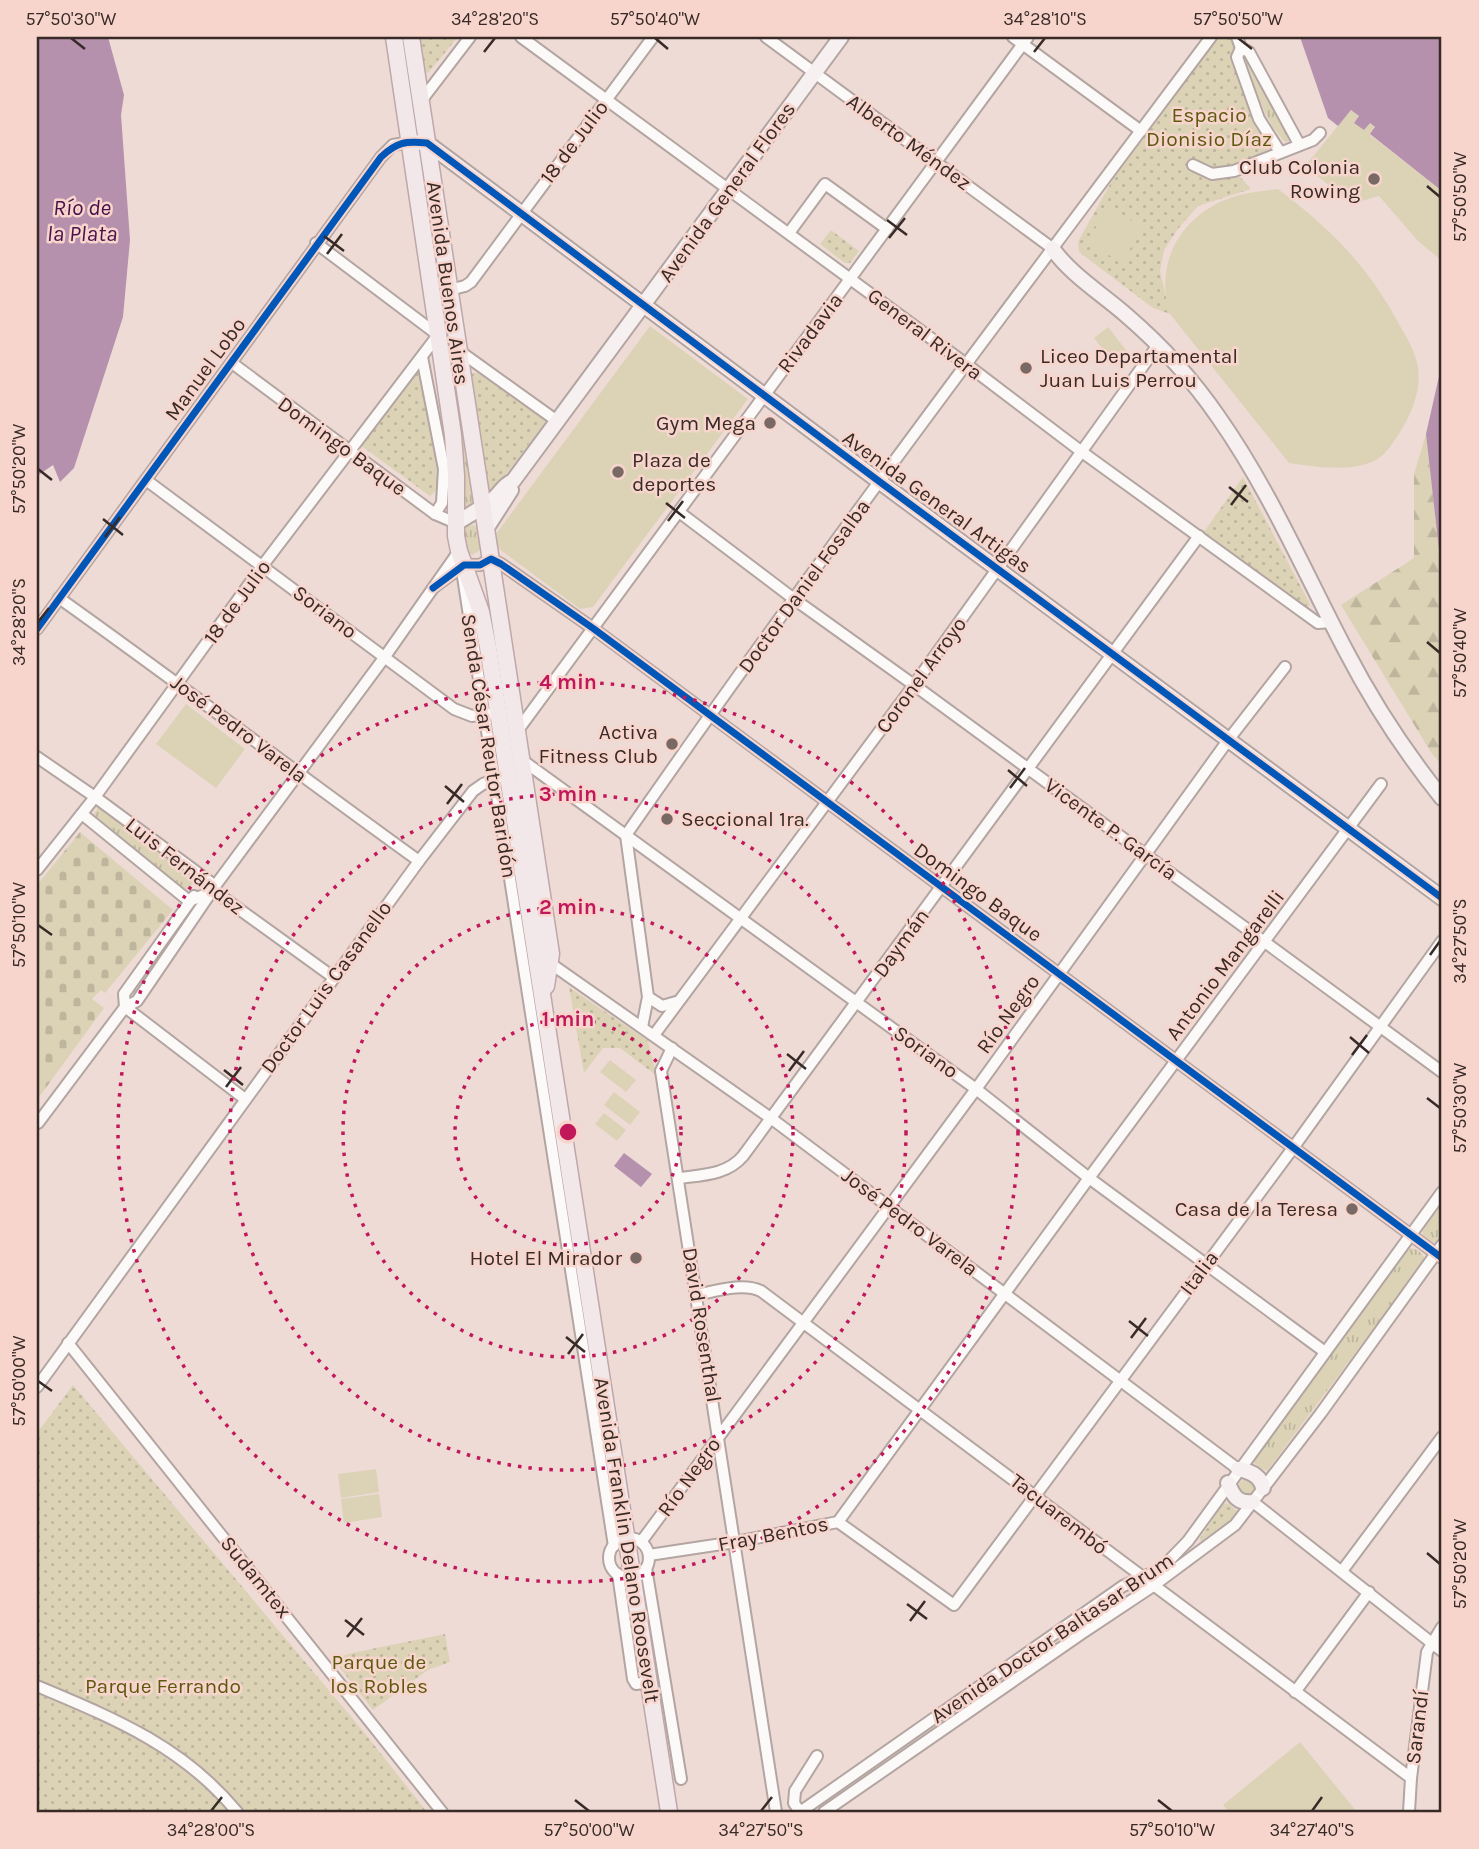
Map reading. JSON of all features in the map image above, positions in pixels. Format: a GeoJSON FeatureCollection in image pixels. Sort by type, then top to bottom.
{"type":"FeatureCollection","features":[{"type":"Feature","properties":{"kind":"main road","name":"Avenida Buenos Aires"},"geometry":{"type":"LineString","coordinates":[[402,38],[421,101],[418,142],[451,290],[486,529]]}},
{"type":"Feature","properties":{"kind":"main road","name":"Avenida Buenos Aires"},"geometry":{"type":"LineString","coordinates":[[402,38],[418,142],[432,293],[453,435],[457,476],[456,523]]}},
{"type":"Feature","properties":{"kind":"main road"},"geometry":{"type":"LineString","coordinates":[[456,523],[461,561],[481,612],[491,714],[540,957]]}},
{"type":"Feature","properties":{"kind":"main road"},"geometry":{"type":"LineString","coordinates":[[486,529],[525,780],[540,957]]}},
{"type":"Feature","properties":{"kind":"main road","name":"Avenida Franklin Delano Roosevelt"},"geometry":{"type":"LineString","coordinates":[[540,957],[596,1388],[627,1542],[625,1576],[643,1645],[642,1683],[664,1725],[669,1812]]}},
{"type":"Feature","properties":{"kind":"street"},"geometry":{"type":"LineString","coordinates":[[421,101],[470,37]]}},
{"type":"Feature","properties":{"kind":"street","name":"General Rivera"},"geometry":{"type":"LineString","coordinates":[[521,37],[1318,623],[1331,622]]}},
{"type":"Feature","properties":{"kind":"street","name":"18 de Julio"},"geometry":{"type":"LineString","coordinates":[[432,293],[451,290],[471,282],[653,37]]}},
{"type":"Feature","properties":{"kind":"street","name":"Alberto Méndez"},"geometry":{"type":"LineString","coordinates":[[766,37],[1052,248]]}},
{"type":"Feature","properties":{"kind":"street","name":"Avenida General Flores"},"geometry":{"type":"LineString","coordinates":[[486,529],[511,491],[513,481],[841,37]]}},
{"type":"Feature","properties":{"kind":"street"},"geometry":{"type":"LineString","coordinates":[[1013,37],[1026,40],[1141,131]]}},
{"type":"Feature","properties":{"kind":"street","name":"Doctor Daniel Fosalba"},"geometry":{"type":"LineString","coordinates":[[626,835],[793,599],[1211,37]]}},
{"type":"Feature","properties":{"kind":"street","name":"Rivadavia"},"geometry":{"type":"LineString","coordinates":[[518,730],[1026,40]]}},
{"type":"Feature","properties":{"kind":"street"},"geometry":{"type":"LineString","coordinates":[[1239,42],[1249,52],[1299,144]]}},
{"type":"Feature","properties":{"kind":"street"},"geometry":{"type":"LineString","coordinates":[[1239,42],[1237,57],[1259,119],[1280,152]]}},
{"type":"Feature","properties":{"kind":"street"},"geometry":{"type":"LineString","coordinates":[[1193,165],[1212,174],[1234,171],[1313,140],[1320,133]]}},
{"type":"Feature","properties":{"kind":"street","name":"Avenida General Artigas"},"geometry":{"type":"LineString","coordinates":[[418,142],[521,214],[1442,898]]}},
{"type":"Feature","properties":{"kind":"street","name":"Manuel Lobo"},"geometry":{"type":"LineString","coordinates":[[37,629],[381,157],[393,145],[418,142]]}},
{"type":"Feature","properties":{"kind":"street"},"geometry":{"type":"LineString","coordinates":[[789,233],[825,184],[887,229]]}},
{"type":"Feature","properties":{"kind":"street"},"geometry":{"type":"LineString","coordinates":[[316,243],[438,335],[456,332]]}},
{"type":"Feature","properties":{"kind":"street"},"geometry":{"type":"LineString","coordinates":[[1052,248],[1064,265],[1116,306],[1158,345],[1199,391],[1240,449],[1265,492],[1371,696],[1393,732],[1442,798]]}},
{"type":"Feature","properties":{"kind":"street","name":"18 de Julio"},"geometry":{"type":"LineString","coordinates":[[37,870],[95,797],[263,565],[438,335]]}},
{"type":"Feature","properties":{"kind":"street","name":"Coronel Arroyo"},"geometry":{"type":"LineString","coordinates":[[654,1035],[914,685],[1158,345]]}},
{"type":"Feature","properties":{"kind":"street"},"geometry":{"type":"LineString","coordinates":[[458,350],[557,422]]}},
{"type":"Feature","properties":{"kind":"street"},"geometry":{"type":"LineString","coordinates":[[422,357],[444,469],[442,503],[435,514]]}},
{"type":"Feature","properties":{"kind":"street","name":"Domingo Baque"},"geometry":{"type":"LineString","coordinates":[[232,363],[435,514],[456,523]]}},
{"type":"Feature","properties":{"kind":"street","name":"Soriano"},"geometry":{"type":"LineString","coordinates":[[146,480],[461,713],[472,716],[514,710]]}},
{"type":"Feature","properties":{"kind":"street","name":"Avenida General Flores"},"geometry":{"type":"LineString","coordinates":[[456,523],[483,507],[513,481]]}},
{"type":"Feature","properties":{"kind":"street","name":"Vicente P. García"},"geometry":{"type":"LineString","coordinates":[[679,512],[793,599],[1442,1072]]}},
{"type":"Feature","properties":{"kind":"street","name":"Daymán"},"geometry":{"type":"LineString","coordinates":[[680,1178],[732,1167],[772,1119],[1199,536]]}},
{"type":"Feature","properties":{"kind":"street"},"geometry":{"type":"LineString","coordinates":[[461,561],[480,565],[491,559]]}},
{"type":"Feature","properties":{"kind":"street","name":"Domingo Baque"},"geometry":{"type":"LineString","coordinates":[[491,559],[594,629],[1410,1235],[1440,1252]]}},
{"type":"Feature","properties":{"kind":"street"},"geometry":{"type":"LineString","coordinates":[[38,1123],[125,1007],[137,1002],[214,885],[384,658],[433,588],[461,561]]}},
{"type":"Feature","properties":{"kind":"street"},"geometry":{"type":"LineString","coordinates":[[433,588],[461,561]]}},
{"type":"Feature","properties":{"kind":"street","name":"José Pedro Varela"},"geometry":{"type":"LineString","coordinates":[[59,598],[419,861]]}},
{"type":"Feature","properties":{"kind":"street","name":"Río Negro"},"geometry":{"type":"LineString","coordinates":[[627,1542],[719,1437],[976,1089],[1229,739],[1285,667]]}},
{"type":"Feature","properties":{"kind":"street","name":"Luis Fernández"},"geometry":{"type":"LineString","coordinates":[[37,757],[214,885],[333,976]]}},
{"type":"Feature","properties":{"kind":"street","name":"Soriano"},"geometry":{"type":"LineString","coordinates":[[522,760],[858,1002],[976,1089],[1088,1178],[1325,1352]]}},
{"type":"Feature","properties":{"kind":"street"},"geometry":{"type":"LineString","coordinates":[[503,779],[525,780]]}},
{"type":"Feature","properties":{"kind":"street","name":"Doctor Luis Casanello"},"geometry":{"type":"LineString","coordinates":[[37,1387],[419,861],[473,791],[503,779]]}},
{"type":"Feature","properties":{"kind":"street","name":"Antonio Mangarelli"},"geometry":{"type":"LineString","coordinates":[[838,1522],[1088,1178],[1381,784]]}},
{"type":"Feature","properties":{"kind":"street"},"geometry":{"type":"LineString","coordinates":[[82,814],[190,901]]}},
{"type":"Feature","properties":{"kind":"street"},"geometry":{"type":"LineString","coordinates":[[626,835],[648,997],[642,1027]]}},
{"type":"Feature","properties":{"kind":"street"},"geometry":{"type":"LineString","coordinates":[[214,885],[190,901],[124,994],[125,1007],[245,1099]]}},
{"type":"Feature","properties":{"kind":"street","name":"Italia"},"geometry":{"type":"LineString","coordinates":[[954,1605],[1293,1148],[1442,941]]}},
{"type":"Feature","properties":{"kind":"street"},"geometry":{"type":"LineString","coordinates":[[540,957],[596,1388]]}},
{"type":"Feature","properties":{"kind":"street","name":"José Pedro Varela"},"geometry":{"type":"LineString","coordinates":[[540,957],[772,1119],[1238,1469],[1246,1470],[1259,1478],[1263,1489]]}},
{"type":"Feature","properties":{"kind":"street"},"geometry":{"type":"LineString","coordinates":[[648,997],[662,1006],[678,1000]]}},
{"type":"Feature","properties":{"kind":"street","name":"David Rosenthal"},"geometry":{"type":"LineString","coordinates":[[672,1048],[661,1071],[680,1178],[776,1812]]}},
{"type":"Feature","properties":{"kind":"street","name":"Avenida Doctor Baltasar Brum"},"geometry":{"type":"LineString","coordinates":[[800,1812],[1123,1586],[1161,1569],[1178,1553],[1442,1192]]}},
{"type":"Feature","properties":{"kind":"street","name":"Avenida Doctor Baltasar Brum"},"geometry":{"type":"LineString","coordinates":[[824,1812],[1153,1586],[1235,1525],[1440,1252]]}},
{"type":"Feature","properties":{"kind":"street","name":"Tacuarembó"},"geometry":{"type":"LineString","coordinates":[[696,1294],[741,1287],[755,1288],[920,1408],[1411,1778]]}},
{"type":"Feature","properties":{"kind":"street","name":"Sudamtex"},"geometry":{"type":"LineString","coordinates":[[68,1343],[442,1812]]}},
{"type":"Feature","properties":{"kind":"street"},"geometry":{"type":"LineString","coordinates":[[1342,1571],[1442,1437]]}},
{"type":"Feature","properties":{"kind":"street"},"geometry":{"type":"LineString","coordinates":[[1228,1483],[1236,1499],[1246,1503],[1253,1502],[1442,1651]]}},
{"type":"Feature","properties":{"kind":"street","name":"Fray Bentos"},"geometry":{"type":"LineString","coordinates":[[649,1555],[838,1522],[954,1605]]}},
{"type":"Feature","properties":{"kind":"street"},"geometry":{"type":"LineString","coordinates":[[625,1576],[640,1574],[646,1568],[649,1555],[627,1542]]}},
{"type":"Feature","properties":{"kind":"street","name":"Avenida Franklin Delano Roosevelt"},"geometry":{"type":"LineString","coordinates":[[646,1568],[643,1645],[664,1725]]}},
{"type":"Feature","properties":{"kind":"street"},"geometry":{"type":"LineString","coordinates":[[1295,1692],[1369,1592]]}},
{"type":"Feature","properties":{"kind":"street"},"geometry":{"type":"LineString","coordinates":[[1431,1642],[1442,1627]]}},
{"type":"Feature","properties":{"kind":"street","name":"Sarandí"},"geometry":{"type":"LineString","coordinates":[[1409,1812],[1427,1652],[1431,1642]]}},
{"type":"Feature","properties":{"kind":"street"},"geometry":{"type":"LineString","coordinates":[[37,1686],[128,1725],[162,1744],[215,1787],[237,1812]]}},
{"type":"Feature","properties":{"kind":"street","name":"Avenida Franklin Delano Roosevelt"},"geometry":{"type":"LineString","coordinates":[[666,1789],[670,1778],[680,1776],[667,1748]]}},
{"type":"Feature","properties":{"kind":"street"},"geometry":{"type":"LineString","coordinates":[[800,1812],[794,1803],[795,1791],[817,1756]]}},
{"type":"Feature","properties":{"kind":"street"},"geometry":{"type":"LineString","coordinates":[[831,1790],[846,1812]]}},
{"type":"Feature","properties":{"kind":"green space"},"geometry":{"type":"Polygon","coordinates":[[[420,37],[458,37],[428,73],[425,72],[420,37]]]}},
{"type":"Feature","properties":{"kind":"green space","name":"Espacio Dionisio Díaz"},"geometry":{"type":"Polygon","coordinates":[[[1216,37],[1233,37],[1269,151],[1234,170],[1251,189],[1198,206],[1164,250],[1160,271],[1170,314],[1153,308],[1079,252],[1078,242],[1129,150],[1216,37]]]}},
{"type":"Feature","properties":{"kind":"green space"},"geometry":{"type":"Polygon","coordinates":[[[1248,59],[1292,138],[1291,141],[1285,142],[1271,124],[1257,93],[1246,61],[1248,59]]]}},
{"type":"Feature","properties":{"kind":"green space","name":"Club Colonia Rowing"},"geometry":{"type":"Polygon","coordinates":[[[1351,110],[1359,116],[1354,122],[1370,123],[1375,128],[1370,135],[1442,191],[1442,261],[1418,241],[1379,196],[1352,204],[1305,166],[1351,110]]]}},
{"type":"Feature","properties":{"kind":"green space"},"geometry":{"type":"Polygon","coordinates":[[[1278,189],[1314,218],[1361,266],[1387,303],[1416,358],[1419,381],[1408,418],[1388,450],[1370,463],[1336,468],[1289,463],[1170,314],[1166,294],[1169,258],[1187,226],[1217,203],[1241,195],[1278,189]]]}},
{"type":"Feature","properties":{"kind":"green space"},"geometry":{"type":"Polygon","coordinates":[[[1110,206],[1143,228],[1121,263],[1087,241],[1110,206]]]}},
{"type":"Feature","properties":{"kind":"green space"},"geometry":{"type":"Polygon","coordinates":[[[831,230],[859,251],[850,263],[845,263],[820,244],[831,230]]]}},
{"type":"Feature","properties":{"kind":"green space","name":"Plaza de deportes"},"geometry":{"type":"Polygon","coordinates":[[[650,326],[748,399],[593,607],[580,609],[498,548],[496,534],[650,326]]]}},
{"type":"Feature","properties":{"kind":"green space"},"geometry":{"type":"Polygon","coordinates":[[[1108,327],[1130,355],[1116,366],[1094,338],[1108,327]]]}},
{"type":"Feature","properties":{"kind":"green space"},"geometry":{"type":"Polygon","coordinates":[[[415,373],[424,375],[440,470],[440,487],[430,496],[360,445],[415,373]]]}},
{"type":"Feature","properties":{"kind":"green space"},"geometry":{"type":"Polygon","coordinates":[[[473,373],[478,373],[546,421],[495,489],[490,490],[487,487],[469,379],[473,373]]]}},
{"type":"Feature","properties":{"kind":"green space"},"geometry":{"type":"Polygon","coordinates":[[[466,434],[476,502],[465,510],[461,435],[466,434]]]}},
{"type":"Feature","properties":{"kind":"green space"},"geometry":{"type":"Polygon","coordinates":[[[1426,434],[1442,577],[1442,765],[1432,754],[1341,605],[1414,558],[1414,474],[1426,434]]]}},
{"type":"Feature","properties":{"kind":"green space"},"geometry":{"type":"Polygon","coordinates":[[[1243,477],[1310,604],[1308,608],[1304,608],[1203,533],[1243,477]]]}},
{"type":"Feature","properties":{"kind":"green space"},"geometry":{"type":"Polygon","coordinates":[[[474,525],[479,531],[481,541],[479,551],[472,555],[467,552],[463,530],[466,526],[474,525]]]}},
{"type":"Feature","properties":{"kind":"green space"},"geometry":{"type":"Polygon","coordinates":[[[186,704],[245,749],[216,788],[156,744],[186,704]]]}},
{"type":"Feature","properties":{"kind":"green space"},"geometry":{"type":"Polygon","coordinates":[[[98,807],[190,876],[193,880],[191,886],[187,889],[180,888],[96,818],[94,814],[98,807]]]}},
{"type":"Feature","properties":{"kind":"green space"},"geometry":{"type":"Polygon","coordinates":[[[80,832],[173,910],[105,993],[101,990],[92,999],[104,1008],[37,1100],[37,885],[80,832]]]}},
{"type":"Feature","properties":{"kind":"green space"},"geometry":{"type":"Polygon","coordinates":[[[189,911],[192,912],[133,995],[133,992],[189,911]]]}},
{"type":"Feature","properties":{"kind":"green space"},"geometry":{"type":"Polygon","coordinates":[[[569,987],[648,1041],[657,1076],[620,1048],[603,1048],[584,1073],[569,987]]]}},
{"type":"Feature","properties":{"kind":"green space"},"geometry":{"type":"Polygon","coordinates":[[[610,1060],[636,1080],[626,1092],[600,1072],[610,1060]]]}},
{"type":"Feature","properties":{"kind":"green space"},"geometry":{"type":"Polygon","coordinates":[[[614,1092],[640,1112],[630,1125],[604,1105],[614,1092]]]}},
{"type":"Feature","properties":{"kind":"green space"},"geometry":{"type":"Polygon","coordinates":[[[604,1113],[626,1130],[617,1141],[595,1124],[604,1113]]]}},
{"type":"Feature","properties":{"kind":"green space"},"geometry":{"type":"Polygon","coordinates":[[[1442,1202],[1442,1236],[1438,1242],[1433,1242],[1423,1235],[1422,1230],[1442,1202]]]}},
{"type":"Feature","properties":{"kind":"green space"},"geometry":{"type":"Polygon","coordinates":[[[1408,1248],[1419,1251],[1425,1260],[1267,1471],[1259,1467],[1252,1461],[1408,1248]]]}},
{"type":"Feature","properties":{"kind":"green space","name":"Parque Ferrando"},"geometry":{"type":"Polygon","coordinates":[[[73,1385],[363,1731],[427,1812],[37,1812],[37,1433],[73,1385]]]}},
{"type":"Feature","properties":{"kind":"green space"},"geometry":{"type":"Polygon","coordinates":[[[376,1469],[379,1492],[341,1498],[338,1474],[376,1469]]]}},
{"type":"Feature","properties":{"kind":"green space"},"geometry":{"type":"Polygon","coordinates":[[[1247,1479],[1253,1482],[1256,1488],[1253,1494],[1247,1497],[1241,1494],[1238,1488],[1241,1482],[1247,1479]]]}},
{"type":"Feature","properties":{"kind":"green space"},"geometry":{"type":"Polygon","coordinates":[[[379,1494],[382,1517],[344,1523],[341,1499],[379,1494]]]}},
{"type":"Feature","properties":{"kind":"green space"},"geometry":{"type":"Polygon","coordinates":[[[1228,1503],[1238,1515],[1202,1541],[1199,1540],[1223,1504],[1228,1503]]]}},
{"type":"Feature","properties":{"kind":"green space","name":"Parque de los Robles"},"geometry":{"type":"Polygon","coordinates":[[[445,1634],[450,1662],[428,1670],[373,1710],[333,1659],[352,1653],[445,1634]]]}},
{"type":"Feature","properties":{"kind":"green space"},"geometry":{"type":"Polygon","coordinates":[[[1300,1742],[1357,1812],[1229,1812],[1223,1805],[1300,1742]]]}},
{"type":"Feature","properties":{"kind":"water","name":"Río de la Plata"},"geometry":{"type":"Polygon","coordinates":[[[37,37],[108,37],[124,95],[121,115],[130,240],[123,317],[74,468],[60,482],[53,465],[37,476],[37,37]]]}},
{"type":"Feature","properties":{"kind":"water"},"geometry":{"type":"Polygon","coordinates":[[[1300,37],[1442,37],[1442,191],[1370,134],[1375,127],[1370,123],[1364,130],[1354,123],[1359,116],[1351,110],[1338,126],[1328,118],[1300,37]]]}},
{"type":"Feature","properties":{"kind":"water"},"geometry":{"type":"Polygon","coordinates":[[[1442,363],[1442,577],[1426,434],[1442,363]]]}},
{"type":"Feature","properties":{"kind":"water"},"geometry":{"type":"Polygon","coordinates":[[[624,1153],[652,1174],[641,1187],[614,1166],[624,1153]]]}},
{"type":"Feature","properties":{"kind":"cycle path"},"geometry":{"type":"LineString","coordinates":[[37,629],[381,157],[402,144],[427,143],[1442,898]]}},
{"type":"Feature","properties":{"kind":"cycle path"},"geometry":{"type":"LineString","coordinates":[[433,588],[464,565],[480,565],[491,559],[501,564],[594,629],[1442,1258]]}},
{"type":"Feature","properties":{"kind":"place","name":"Club Colonia Rowing"},"geometry":{"type":"Point","coordinates":[1374,179]}},
{"type":"Feature","properties":{"kind":"place","name":"Liceo Departamental Juan Luis Perrou"},"geometry":{"type":"Point","coordinates":[1026,368]}},
{"type":"Feature","properties":{"kind":"place","name":"Gym Mega"},"geometry":{"type":"Point","coordinates":[770,423]}},
{"type":"Feature","properties":{"kind":"place","name":"Plaza de deportes"},"geometry":{"type":"Point","coordinates":[618,472]}},
{"type":"Feature","properties":{"kind":"place","name":"Activa Fitness Club"},"geometry":{"type":"Point","coordinates":[672,744]}},
{"type":"Feature","properties":{"kind":"place","name":"Seccional 1ra."},"geometry":{"type":"Point","coordinates":[667,819]}},
{"type":"Feature","properties":{"kind":"place","name":"Casa de la Teresa"},"geometry":{"type":"Point","coordinates":[1352,1209]}},
{"type":"Feature","properties":{"kind":"place","name":"Hotel El Mirador"},"geometry":{"type":"Point","coordinates":[636,1258]}}]}
